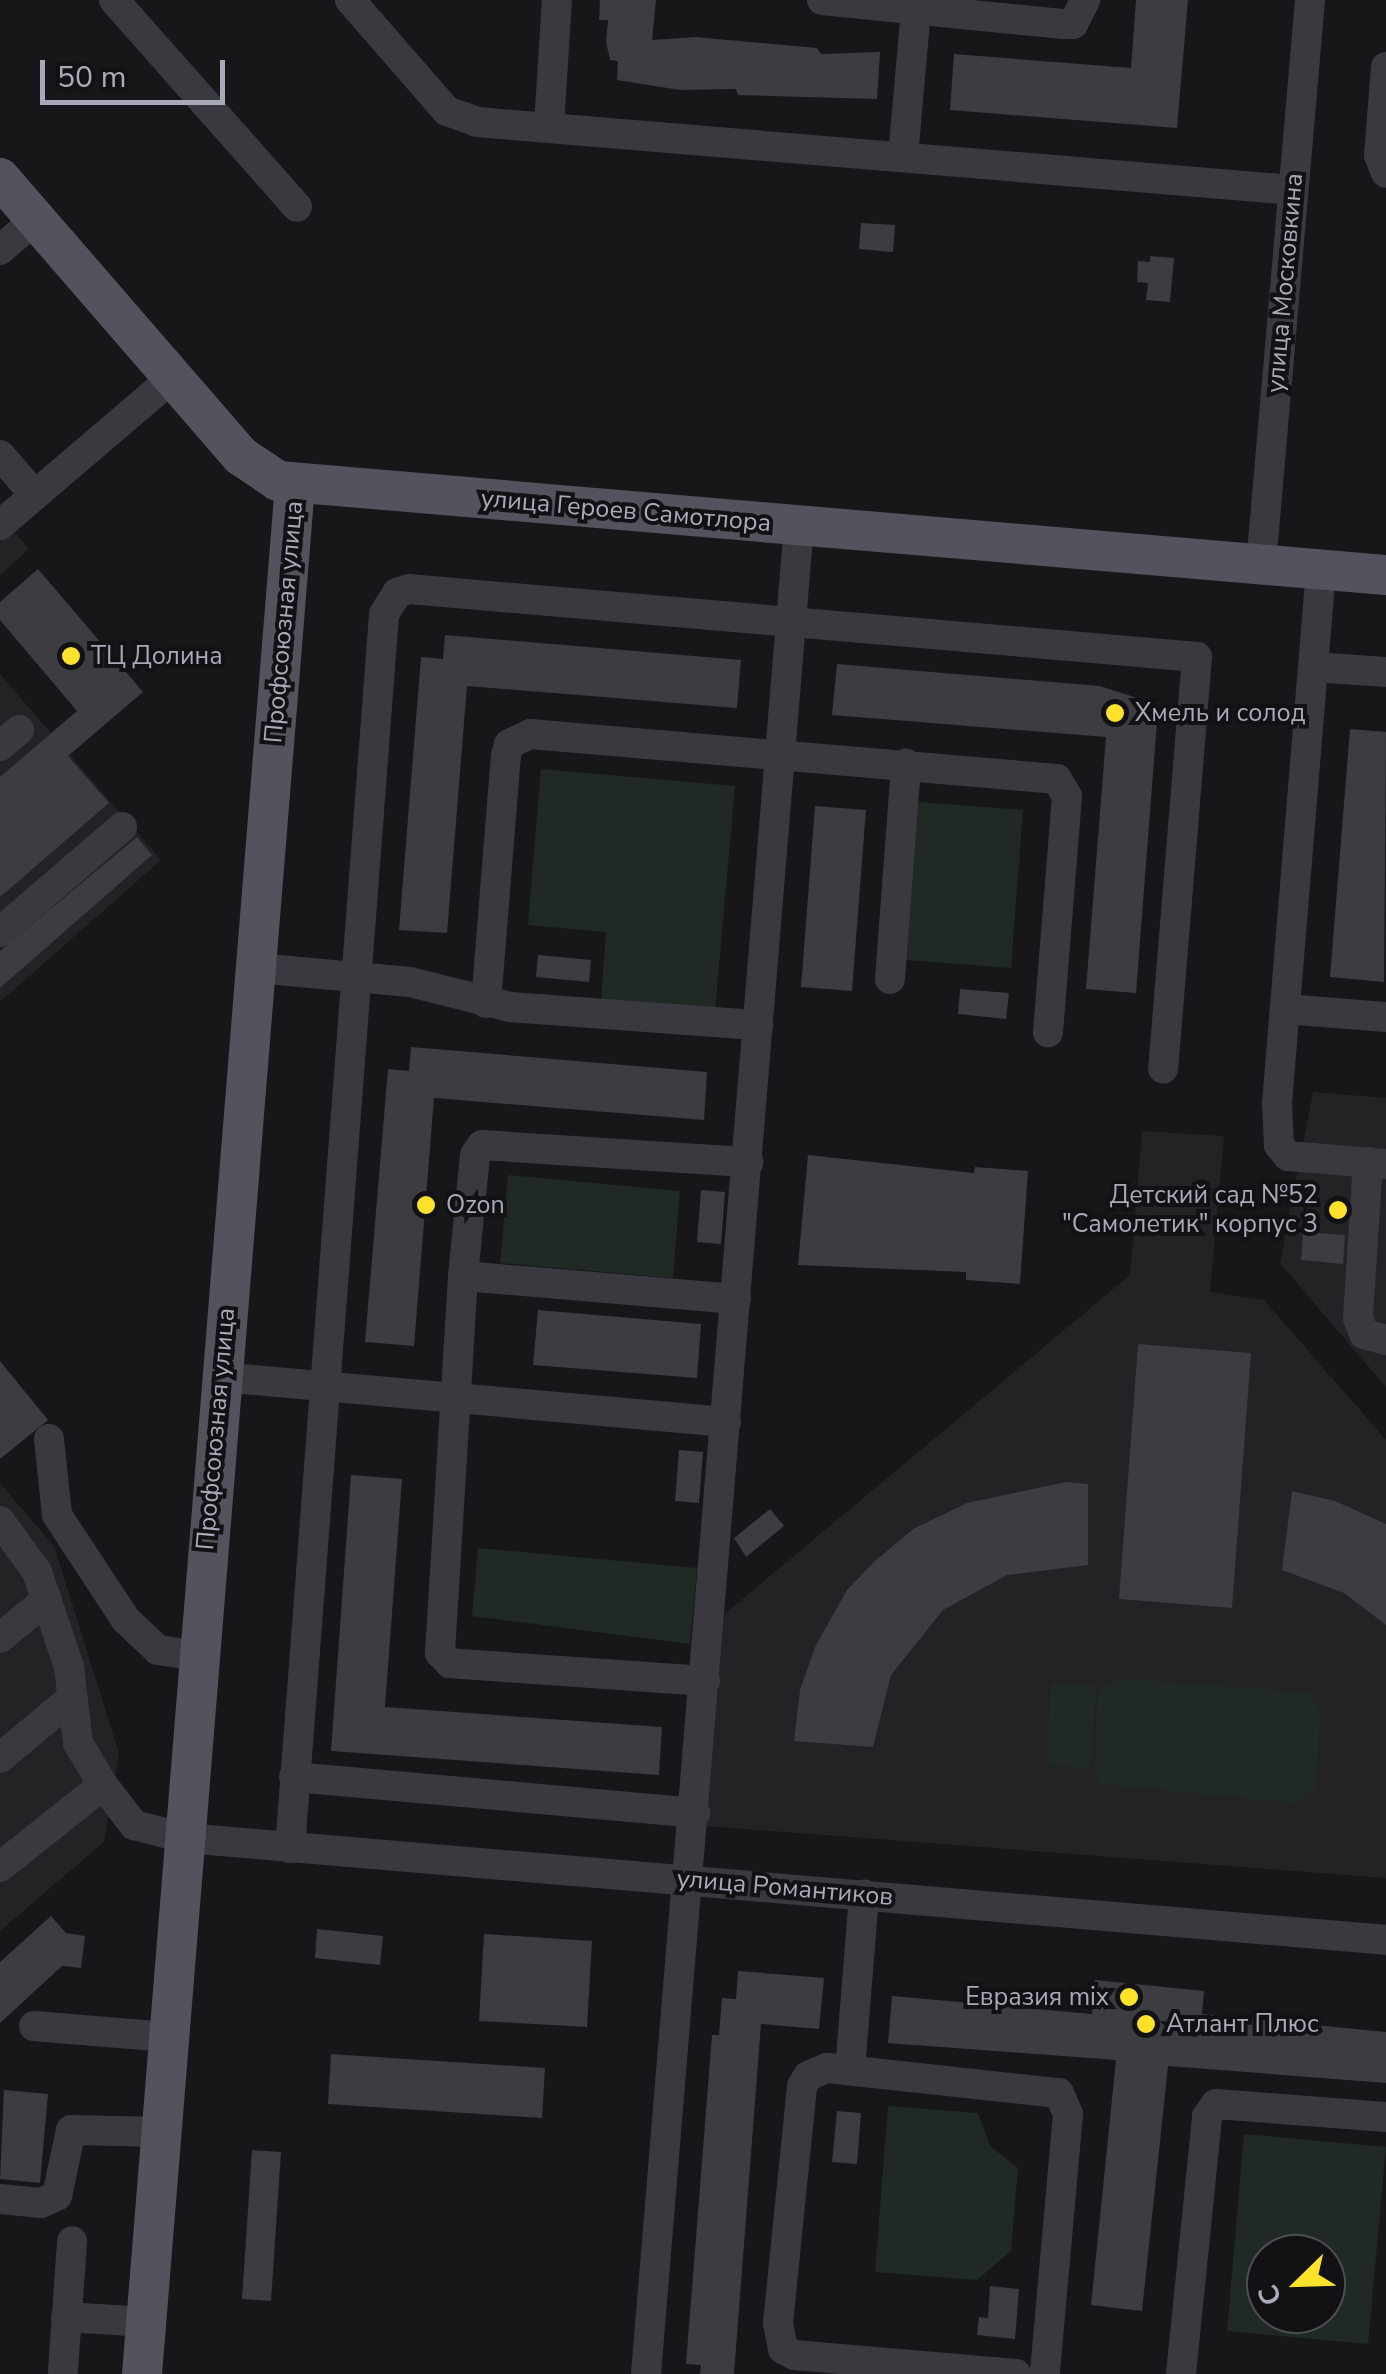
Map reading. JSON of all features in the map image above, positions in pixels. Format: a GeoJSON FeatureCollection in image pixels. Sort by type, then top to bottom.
{"type":"FeatureCollection","features":[{"type":"Feature","properties":{"kind":"main road","name":"улица Героев Самотлора"},"geometry":{"type":"LineString","coordinates":[[0,178],[250,464],[295,485],[1386,575]]}},
{"type":"Feature","properties":{"kind":"main road","name":"Профсоюзная улица"},"geometry":{"type":"LineString","coordinates":[[142,2374],[295,485]]}},
{"type":"Feature","properties":{"kind":"street"},"geometry":{"type":"LineString","coordinates":[[114,0],[297,207]]}},
{"type":"Feature","properties":{"kind":"street"},"geometry":{"type":"LineString","coordinates":[[350,0],[447,110],[477,122],[1293,190]]}},
{"type":"Feature","properties":{"kind":"street"},"geometry":{"type":"LineString","coordinates":[[549,126],[558,0]]}},
{"type":"Feature","properties":{"kind":"street"},"geometry":{"type":"LineString","coordinates":[[822,0],[917,4],[1073,24],[1084,0]]}},
{"type":"Feature","properties":{"kind":"street","name":"улица Московкина"},"geometry":{"type":"LineString","coordinates":[[1260,565],[1310,0]]}},
{"type":"Feature","properties":{"kind":"street"},"geometry":{"type":"LineString","coordinates":[[903,156],[917,4]]}},
{"type":"Feature","properties":{"kind":"street"},"geometry":{"type":"LineString","coordinates":[[1386,68],[1379,155],[1386,173]]}},
{"type":"Feature","properties":{"kind":"street"},"geometry":{"type":"LineString","coordinates":[[0,250],[36,219]]}},
{"type":"Feature","properties":{"kind":"street"},"geometry":{"type":"LineString","coordinates":[[0,525],[172,376]]}},
{"type":"Feature","properties":{"kind":"street"},"geometry":{"type":"LineString","coordinates":[[0,455],[35,494]]}},
{"type":"Feature","properties":{"kind":"street"},"geometry":{"type":"LineString","coordinates":[[646,2374],[690,1880],[798,525]]}},
{"type":"Feature","properties":{"kind":"street"},"geometry":{"type":"LineString","coordinates":[[1322,570],[1285,1009],[1279,1145],[1288,1156],[1377,1163],[1358,1318],[1364,1334],[1386,1340]]}},
{"type":"Feature","properties":{"kind":"street"},"geometry":{"type":"LineString","coordinates":[[290,1848],[384,614],[397,593],[409,589],[1196,657],[1162,1069]]}},
{"type":"Feature","properties":{"kind":"street"},"geometry":{"type":"LineString","coordinates":[[1314,667],[1386,672]]}},
{"type":"Feature","properties":{"kind":"street"},"geometry":{"type":"LineString","coordinates":[[486,1003],[509,744],[530,734],[1048,777],[1066,787],[1048,1032]]}},
{"type":"Feature","properties":{"kind":"street"},"geometry":{"type":"LineString","coordinates":[[890,979],[906,764]]}},
{"type":"Feature","properties":{"kind":"street"},"geometry":{"type":"LineString","coordinates":[[0,932],[122,827]]}},
{"type":"Feature","properties":{"kind":"street"},"geometry":{"type":"LineString","coordinates":[[256,968],[410,982],[486,1003],[758,1026]]}},
{"type":"Feature","properties":{"kind":"street"},"geometry":{"type":"LineString","coordinates":[[1285,1009],[1386,1017]]}},
{"type":"Feature","properties":{"kind":"street"},"geometry":{"type":"LineString","coordinates":[[705,1681],[450,1662],[440,1653],[463,1276],[475,1155],[482,1145],[748,1162]]}},
{"type":"Feature","properties":{"kind":"street"},"geometry":{"type":"LineString","coordinates":[[463,1276],[736,1298]]}},
{"type":"Feature","properties":{"kind":"street"},"geometry":{"type":"LineString","coordinates":[[220,1377],[726,1422]]}},
{"type":"Feature","properties":{"kind":"street"},"geometry":{"type":"LineString","coordinates":[[49,1439],[57,1516],[106,1590],[152,1647],[198,1656]]}},
{"type":"Feature","properties":{"kind":"street","name":"улица Романтиков"},"geometry":{"type":"LineString","coordinates":[[1,1523],[25,1550],[62,1637],[78,1743],[103,1786],[134,1825],[185,1838],[290,1848],[1386,1940]]}},
{"type":"Feature","properties":{"kind":"street"},"geometry":{"type":"LineString","coordinates":[[0,1638],[46,1599]]}},
{"type":"Feature","properties":{"kind":"street"},"geometry":{"type":"LineString","coordinates":[[0,1758],[72,1698]]}},
{"type":"Feature","properties":{"kind":"street"},"geometry":{"type":"LineString","coordinates":[[294,1777],[695,1813]]}},
{"type":"Feature","properties":{"kind":"street"},"geometry":{"type":"LineString","coordinates":[[0,1867],[103,1786]]}},
{"type":"Feature","properties":{"kind":"street"},"geometry":{"type":"LineString","coordinates":[[850,2070],[864,1895]]}},
{"type":"Feature","properties":{"kind":"street"},"geometry":{"type":"LineString","coordinates":[[34,2026],[168,2038]]}},
{"type":"Feature","properties":{"kind":"street"},"geometry":{"type":"LineString","coordinates":[[1016,2374],[794,2355],[783,2348],[778,2323],[802,2086],[816,2070],[850,2070],[1059,2093],[1068,2114],[1045,2374]]}},
{"type":"Feature","properties":{"kind":"street"},"geometry":{"type":"LineString","coordinates":[[1182,2374],[1207,2116],[1216,2104],[1386,2117]]}},
{"type":"Feature","properties":{"kind":"street"},"geometry":{"type":"LineString","coordinates":[[0,2200],[41,2203],[57,2196],[71,2130],[161,2132]]}},
{"type":"Feature","properties":{"kind":"street"},"geometry":{"type":"LineString","coordinates":[[62,2370],[72,2240]]}},
{"type":"Feature","properties":{"kind":"street"},"geometry":{"type":"LineString","coordinates":[[66,2317],[146,2322]]}},
{"type":"Feature","properties":{"kind":"shaded area"},"geometry":{"type":"Polygon","coordinates":[[[0,516],[29,549],[0,575],[0,516]]]}},
{"type":"Feature","properties":{"kind":"shaded area"},"geometry":{"type":"Polygon","coordinates":[[[0,674],[161,860],[0,1002],[0,674]]]}},
{"type":"Feature","properties":{"kind":"shaded area"},"geometry":{"type":"Polygon","coordinates":[[[541,769],[735,786],[715,1011],[601,1000],[606,932],[528,925],[541,769]]]}},
{"type":"Feature","properties":{"kind":"shaded area"},"geometry":{"type":"Polygon","coordinates":[[[918,802],[1023,810],[1011,968],[906,960],[918,802]]]}},
{"type":"Feature","properties":{"kind":"shaded area","name":"Детский сад №52 \"Самолетик\" корпус 3"},"geometry":{"type":"Polygon","coordinates":[[[1313,1092],[1386,1098],[1386,1387],[1280,1263],[1313,1092]]]}},
{"type":"Feature","properties":{"kind":"shaded area"},"geometry":{"type":"Polygon","coordinates":[[[1142,1131],[1224,1136],[1210,1292],[1264,1300],[1386,1440],[1386,1878],[706,1826],[721,1617],[1130,1275],[1142,1131]]]}},
{"type":"Feature","properties":{"kind":"shaded area"},"geometry":{"type":"Polygon","coordinates":[[[508,1175],[680,1191],[673,1278],[500,1263],[508,1175]]]}},
{"type":"Feature","properties":{"kind":"shaded area"},"geometry":{"type":"Polygon","coordinates":[[[0,1483],[54,1546],[119,1753],[104,1842],[0,1931],[0,1483]]]}},
{"type":"Feature","properties":{"kind":"shaded area"},"geometry":{"type":"Polygon","coordinates":[[[478,1548],[697,1568],[690,1644],[472,1616],[478,1548]]]}},
{"type":"Feature","properties":{"kind":"shaded area"},"geometry":{"type":"Polygon","coordinates":[[[1115,1678],[1307,1692],[1320,1709],[1316,1787],[1296,1803],[1100,1784],[1094,1774],[1098,1691],[1115,1678]]]}},
{"type":"Feature","properties":{"kind":"shaded area"},"geometry":{"type":"Polygon","coordinates":[[[1051,1683],[1096,1686],[1091,1768],[1046,1765],[1051,1683]]]}},
{"type":"Feature","properties":{"kind":"shaded area"},"geometry":{"type":"Polygon","coordinates":[[[888,2106],[978,2113],[990,2146],[1018,2168],[1011,2251],[977,2280],[875,2272],[888,2106]]]}},
{"type":"Feature","properties":{"kind":"shaded area"},"geometry":{"type":"Polygon","coordinates":[[[1244,2134],[1386,2147],[1368,2344],[1260,2334],[1346,2334],[1346,2234],[1246,2234],[1246,2333],[1227,2331],[1244,2134]]]}},
{"type":"Feature","properties":{"kind":"building"},"geometry":{"type":"Polygon","coordinates":[[[600,0],[656,0],[652,40],[695,37],[817,48],[821,54],[880,52],[877,99],[738,95],[736,89],[680,90],[617,80],[618,61],[610,60],[606,42],[608,20],[599,20],[600,0]]]}},
{"type":"Feature","properties":{"kind":"building"},"geometry":{"type":"Polygon","coordinates":[[[1136,0],[1188,0],[1177,128],[950,110],[954,54],[1131,68],[1136,0]]]}},
{"type":"Feature","properties":{"kind":"building"},"geometry":{"type":"Polygon","coordinates":[[[861,223],[895,225],[893,252],[859,249],[861,223]]]}},
{"type":"Feature","properties":{"kind":"building"},"geometry":{"type":"Polygon","coordinates":[[[1150,256],[1174,258],[1170,302],[1146,300],[1148,283],[1137,282],[1138,261],[1150,262],[1150,256]]]}},
{"type":"Feature","properties":{"kind":"building"},"geometry":{"type":"Polygon","coordinates":[[[38,569],[143,692],[68,756],[109,803],[0,897],[0,777],[77,711],[0,620],[0,602],[38,569]]]}},
{"type":"Feature","properties":{"kind":"building"},"geometry":{"type":"Polygon","coordinates":[[[445,635],[741,660],[737,708],[467,686],[447,933],[399,930],[421,657],[443,659],[445,635]]]}},
{"type":"Feature","properties":{"kind":"building"},"geometry":{"type":"Polygon","coordinates":[[[837,664],[1100,686],[1137,698],[1136,707],[1158,709],[1136,993],[1086,989],[1106,737],[832,715],[837,664]]]}},
{"type":"Feature","properties":{"kind":"building"},"geometry":{"type":"Polygon","coordinates":[[[1350,729],[1386,732],[1384,982],[1330,977],[1350,729]]]}},
{"type":"Feature","properties":{"kind":"building"},"geometry":{"type":"Polygon","coordinates":[[[815,806],[866,810],[852,991],[801,987],[815,806]]]}},
{"type":"Feature","properties":{"kind":"building"},"geometry":{"type":"Polygon","coordinates":[[[137,837],[152,855],[0,988],[0,951],[137,837]]]}},
{"type":"Feature","properties":{"kind":"building"},"geometry":{"type":"Polygon","coordinates":[[[538,955],[591,960],[589,982],[536,977],[538,955]]]}},
{"type":"Feature","properties":{"kind":"building"},"geometry":{"type":"Polygon","coordinates":[[[960,989],[1009,993],[1006,1019],[958,1014],[960,989]]]}},
{"type":"Feature","properties":{"kind":"building"},"geometry":{"type":"Polygon","coordinates":[[[411,1047],[707,1072],[704,1120],[434,1098],[414,1346],[365,1342],[388,1069],[409,1071],[411,1047]]]}},
{"type":"Feature","properties":{"kind":"building"},"geometry":{"type":"Polygon","coordinates":[[[808,1155],[974,1173],[975,1167],[1028,1171],[1020,1284],[966,1280],[966,1272],[798,1265],[808,1155]]]}},
{"type":"Feature","properties":{"kind":"building"},"geometry":{"type":"Polygon","coordinates":[[[701,1190],[725,1192],[721,1244],[697,1242],[701,1190]]]}},
{"type":"Feature","properties":{"kind":"building"},"geometry":{"type":"Polygon","coordinates":[[[1303,1232],[1345,1235],[1343,1264],[1301,1260],[1303,1232]]]}},
{"type":"Feature","properties":{"kind":"building"},"geometry":{"type":"Polygon","coordinates":[[[538,1310],[701,1324],[697,1378],[533,1365],[538,1310]]]}},
{"type":"Feature","properties":{"kind":"building"},"geometry":{"type":"Polygon","coordinates":[[[1138,1344],[1251,1353],[1232,1608],[1119,1599],[1138,1344]]]}},
{"type":"Feature","properties":{"kind":"building"},"geometry":{"type":"Polygon","coordinates":[[[0,1361],[48,1420],[0,1459],[0,1361]]]}},
{"type":"Feature","properties":{"kind":"building"},"geometry":{"type":"Polygon","coordinates":[[[679,1450],[703,1452],[699,1503],[675,1501],[679,1450]]]}},
{"type":"Feature","properties":{"kind":"building"},"geometry":{"type":"Polygon","coordinates":[[[351,1475],[402,1479],[385,1707],[662,1727],[659,1775],[331,1751],[351,1475]]]}},
{"type":"Feature","properties":{"kind":"building"},"geometry":{"type":"Polygon","coordinates":[[[1066,1482],[1088,1484],[1088,1565],[1007,1575],[943,1610],[891,1675],[873,1747],[794,1741],[800,1690],[815,1647],[847,1590],[874,1562],[913,1529],[967,1503],[1066,1482]]]}},
{"type":"Feature","properties":{"kind":"building"},"geometry":{"type":"Polygon","coordinates":[[[1292,1491],[1335,1501],[1386,1524],[1386,1625],[1344,1593],[1282,1570],[1292,1491]]]}},
{"type":"Feature","properties":{"kind":"building"},"geometry":{"type":"Polygon","coordinates":[[[770,1509],[784,1526],[746,1557],[734,1538],[770,1509]]]}},
{"type":"Feature","properties":{"kind":"building"},"geometry":{"type":"Polygon","coordinates":[[[51,1916],[66,1933],[85,1936],[81,1968],[62,1966],[0,2023],[0,1962],[51,1916]]]}},
{"type":"Feature","properties":{"kind":"building"},"geometry":{"type":"Polygon","coordinates":[[[317,1929],[383,1936],[380,1965],[315,1958],[317,1929]]]}},
{"type":"Feature","properties":{"kind":"building"},"geometry":{"type":"Polygon","coordinates":[[[484,1934],[592,1941],[587,2027],[479,2021],[484,1934]]]}},
{"type":"Feature","properties":{"kind":"building"},"geometry":{"type":"Polygon","coordinates":[[[738,1971],[824,1978],[819,2029],[761,2024],[734,2374],[700,2374],[701,2365],[686,2364],[712,2035],[719,2035],[722,1998],[736,1999],[738,1971]]]}},
{"type":"Feature","properties":{"kind":"building"},"geometry":{"type":"Polygon","coordinates":[[[1095,1980],[1204,1991],[1202,2014],[1386,2032],[1386,2083],[1168,2066],[1142,2311],[1091,2305],[1116,2060],[888,2043],[892,1996],[1092,2014],[1095,1980]]]}},
{"type":"Feature","properties":{"kind":"building"},"geometry":{"type":"Polygon","coordinates":[[[331,2054],[545,2068],[542,2118],[328,2104],[331,2054]]]}},
{"type":"Feature","properties":{"kind":"building"},"geometry":{"type":"Polygon","coordinates":[[[4,2090],[48,2094],[40,2183],[0,2179],[4,2090]]]}},
{"type":"Feature","properties":{"kind":"building"},"geometry":{"type":"Polygon","coordinates":[[[837,2111],[861,2113],[857,2164],[832,2162],[837,2111]]]}},
{"type":"Feature","properties":{"kind":"building"},"geometry":{"type":"Polygon","coordinates":[[[252,2150],[281,2152],[271,2301],[242,2299],[252,2150]]]}},
{"type":"Feature","properties":{"kind":"building"},"geometry":{"type":"Polygon","coordinates":[[[990,2286],[1019,2289],[1015,2339],[977,2335],[979,2317],[988,2318],[990,2286]]]}},
{"type":"Feature","properties":{"kind":"place","name":"ТЦ Долина"},"geometry":{"type":"Point","coordinates":[71,656]}},
{"type":"Feature","properties":{"kind":"place","name":"Хмель и солод"},"geometry":{"type":"Point","coordinates":[1115,713]}},
{"type":"Feature","properties":{"kind":"place","name":"Ozon"},"geometry":{"type":"Point","coordinates":[426,1205]}},
{"type":"Feature","properties":{"kind":"place","name":"Детский сад №52 \"Самолетик\" корпус 3"},"geometry":{"type":"Point","coordinates":[1338,1210]}},
{"type":"Feature","properties":{"kind":"place","name":"Евразия mix"},"geometry":{"type":"Point","coordinates":[1129,1997]}},
{"type":"Feature","properties":{"kind":"place","name":"Атлант Плюс"},"geometry":{"type":"Point","coordinates":[1146,2024]}}]}
